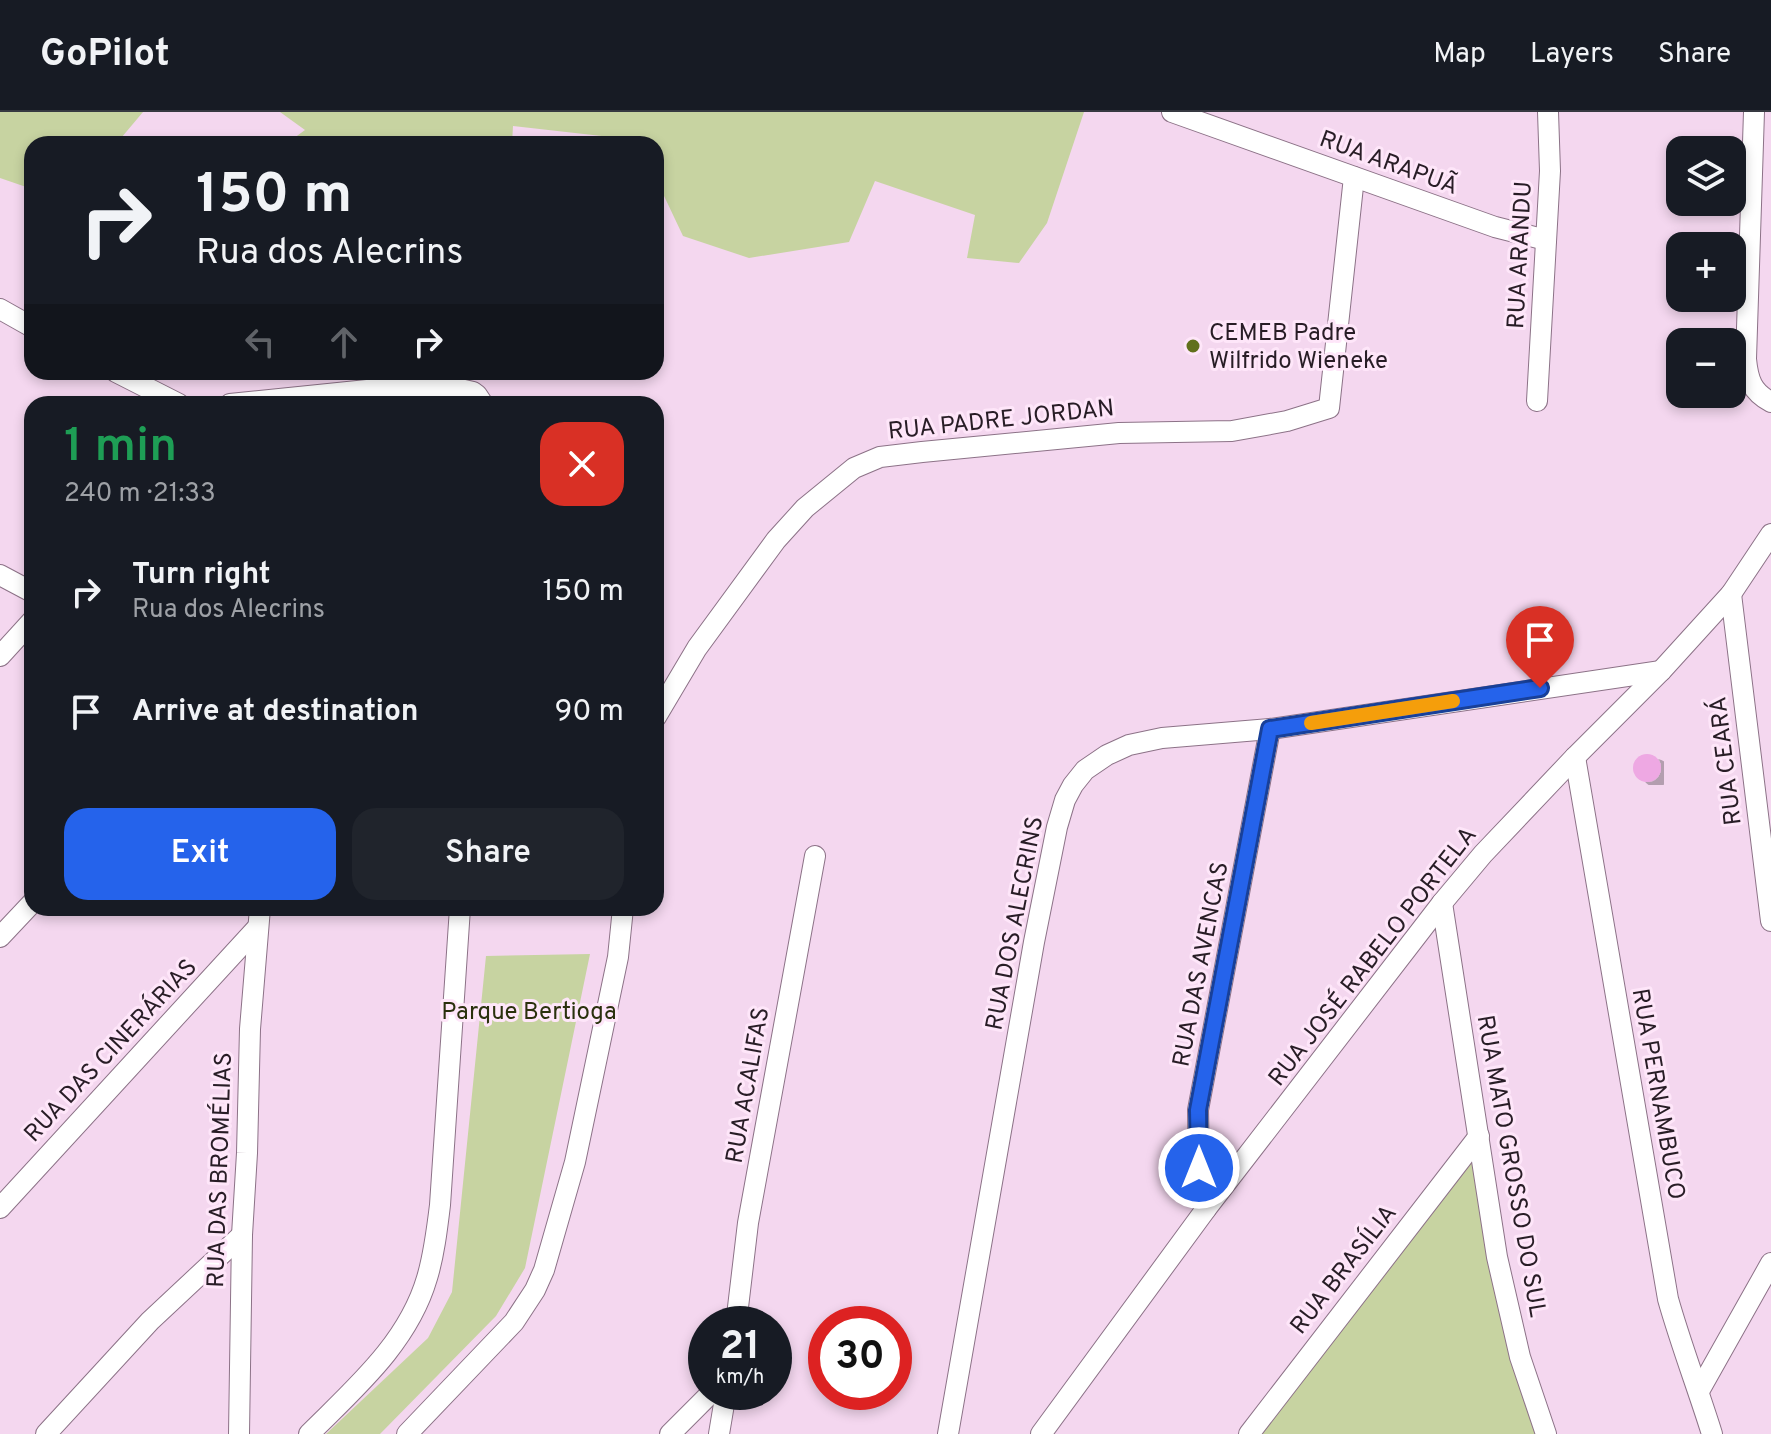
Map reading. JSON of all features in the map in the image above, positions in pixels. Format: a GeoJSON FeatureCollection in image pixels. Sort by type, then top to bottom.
{"type":"FeatureCollection","features":[{"type":"Feature","properties":{"kind":"street","name":"RUA ARAPUÃ"},"geometry":{"type":"LineString","coordinates":[[1172,112],[1495,227],[1546,240]]}},
{"type":"Feature","properties":{"kind":"street","name":"RUA ARANDU"},"geometry":{"type":"LineString","coordinates":[[1537,401],[1550,171],[1548,112]]}},
{"type":"Feature","properties":{"kind":"street"},"geometry":{"type":"LineString","coordinates":[[1754,112],[1746,359],[1753,388],[1771,402]]}},
{"type":"Feature","properties":{"kind":"street","name":"RUA PADRE JORDAN"},"geometry":{"type":"LineString","coordinates":[[664,704],[697,648],[776,540],[805,508],[854,468],[880,457],[922,452],[1119,433],[1232,431],[1287,421],[1329,408],[1354,177]]}},
{"type":"Feature","properties":{"kind":"street"},"geometry":{"type":"LineString","coordinates":[[0,309],[24,322]]}},
{"type":"Feature","properties":{"kind":"street"},"geometry":{"type":"LineString","coordinates":[[132,380],[163,396]]}},
{"type":"Feature","properties":{"kind":"street"},"geometry":{"type":"LineString","coordinates":[[308,396],[377,389],[451,387],[474,396]]}},
{"type":"Feature","properties":{"kind":"street","name":"RUA JOSÉ RABELO PORTELA"},"geometry":{"type":"LineString","coordinates":[[1041,1434],[1206,1209],[1442,903],[1483,854],[1661,671],[1731,594],[1771,534]]}},
{"type":"Feature","properties":{"kind":"street"},"geometry":{"type":"LineString","coordinates":[[0,575],[24,588]]}},
{"type":"Feature","properties":{"kind":"street","name":"RUA CEARÁ"},"geometry":{"type":"LineString","coordinates":[[1731,594],[1771,921]]}},
{"type":"Feature","properties":{"kind":"street"},"geometry":{"type":"LineString","coordinates":[[0,656],[24,630]]}},
{"type":"Feature","properties":{"kind":"street","name":"RUA DOS ALECRINS"},"geometry":{"type":"LineString","coordinates":[[948,1434],[1057,827],[1065,800],[1085,770],[1129,745],[1162,738],[1270,729],[1661,671]]}},
{"type":"Feature","properties":{"kind":"street","name":"RUA DAS AVENCAS"},"geometry":{"type":"LineString","coordinates":[[1206,1209],[1199,1168],[1198,1110],[1270,729]]}},
{"type":"Feature","properties":{"kind":"street","name":"RUA PERNAMBUCO"},"geometry":{"type":"LineString","coordinates":[[1575,757],[1668,1299],[1680,1344],[1712,1434]]}},
{"type":"Feature","properties":{"kind":"street","name":"RUA ACALIFAS"},"geometry":{"type":"LineString","coordinates":[[738,1306],[748,1223],[815,856]]}},
{"type":"Feature","properties":{"kind":"street","name":"RUA MATO GROSSO DO SUL"},"geometry":{"type":"LineString","coordinates":[[1442,903],[1495,1242],[1520,1357],[1546,1434]]}},
{"type":"Feature","properties":{"kind":"street"},"geometry":{"type":"LineString","coordinates":[[0,937],[24,912]]}},
{"type":"Feature","properties":{"kind":"street"},"geometry":{"type":"LineString","coordinates":[[309,1434],[384,1357],[404,1329],[427,1280],[440,1205],[459,916]]}},
{"type":"Feature","properties":{"kind":"street"},"geometry":{"type":"LineString","coordinates":[[407,1434],[514,1322],[544,1270],[575,1162],[618,957],[622,916]]}},
{"type":"Feature","properties":{"kind":"street","name":"RUA DAS CINERÁRIAS"},"geometry":{"type":"LineString","coordinates":[[0,1208],[259,918]]}},
{"type":"Feature","properties":{"kind":"street","name":"RUA DAS BROMÉLIAS"},"geometry":{"type":"LineString","coordinates":[[239,1434],[242,1235],[250,1029],[259,918]]}},
{"type":"Feature","properties":{"kind":"street","name":"RUA BRASÍLIA"},"geometry":{"type":"LineString","coordinates":[[1249,1434],[1479,1136]]}},
{"type":"Feature","properties":{"kind":"street"},"geometry":{"type":"LineString","coordinates":[[46,1434],[150,1321],[242,1235]]}},
{"type":"Feature","properties":{"kind":"street"},"geometry":{"type":"LineString","coordinates":[[1699,1391],[1771,1263]]}},
{"type":"Feature","properties":{"kind":"street"},"geometry":{"type":"LineString","coordinates":[[670,1434],[694,1410]]}},
{"type":"Feature","properties":{"kind":"street"},"geometry":{"type":"LineString","coordinates":[[719,1434],[723,1410]]}},
{"type":"Feature","properties":{"kind":"green space"},"geometry":{"type":"Polygon","coordinates":[[[0,112],[143,112],[123,136],[24,136],[24,186],[0,178],[0,112]]]}},
{"type":"Feature","properties":{"kind":"green space"},"geometry":{"type":"Polygon","coordinates":[[[280,112],[1084,112],[1047,223],[1019,263],[967,258],[975,215],[875,181],[849,242],[749,258],[683,236],[664,196],[664,136],[602,136],[513,126],[512,136],[297,136],[305,130],[280,112]]]}},
{"type":"Feature","properties":{"kind":"green space","name":"Parque Bertioga"},"geometry":{"type":"Polygon","coordinates":[[[590,954],[525,1268],[496,1316],[380,1434],[326,1434],[428,1338],[452,1292],[486,956],[590,954]]]}},
{"type":"Feature","properties":{"kind":"green space"},"geometry":{"type":"Polygon","coordinates":[[[1479,1136],[1546,1434],[1249,1434],[1479,1136]]]}},
{"type":"Feature","properties":{"kind":"building"},"geometry":{"type":"Polygon","coordinates":[[[1647,754],[1657,758],[1661,768],[1657,778],[1647,782],[1637,778],[1633,768],[1637,758],[1647,754]]]}},
{"type":"Feature","properties":{"kind":"slow traffic"},"geometry":{"type":"LineString","coordinates":[[1311,723],[1453,701]]}},
{"type":"Feature","properties":{"kind":"place","name":"CEMEB Padre Wilfrido Wieneke"},"geometry":{"type":"Point","coordinates":[1193,346]}},
{"type":"Feature","properties":{"kind":"route"},"geometry":{"type":"LineString","coordinates":[[1199,1168],[1198,1110],[1270,729],[1540,688]]}}]}
